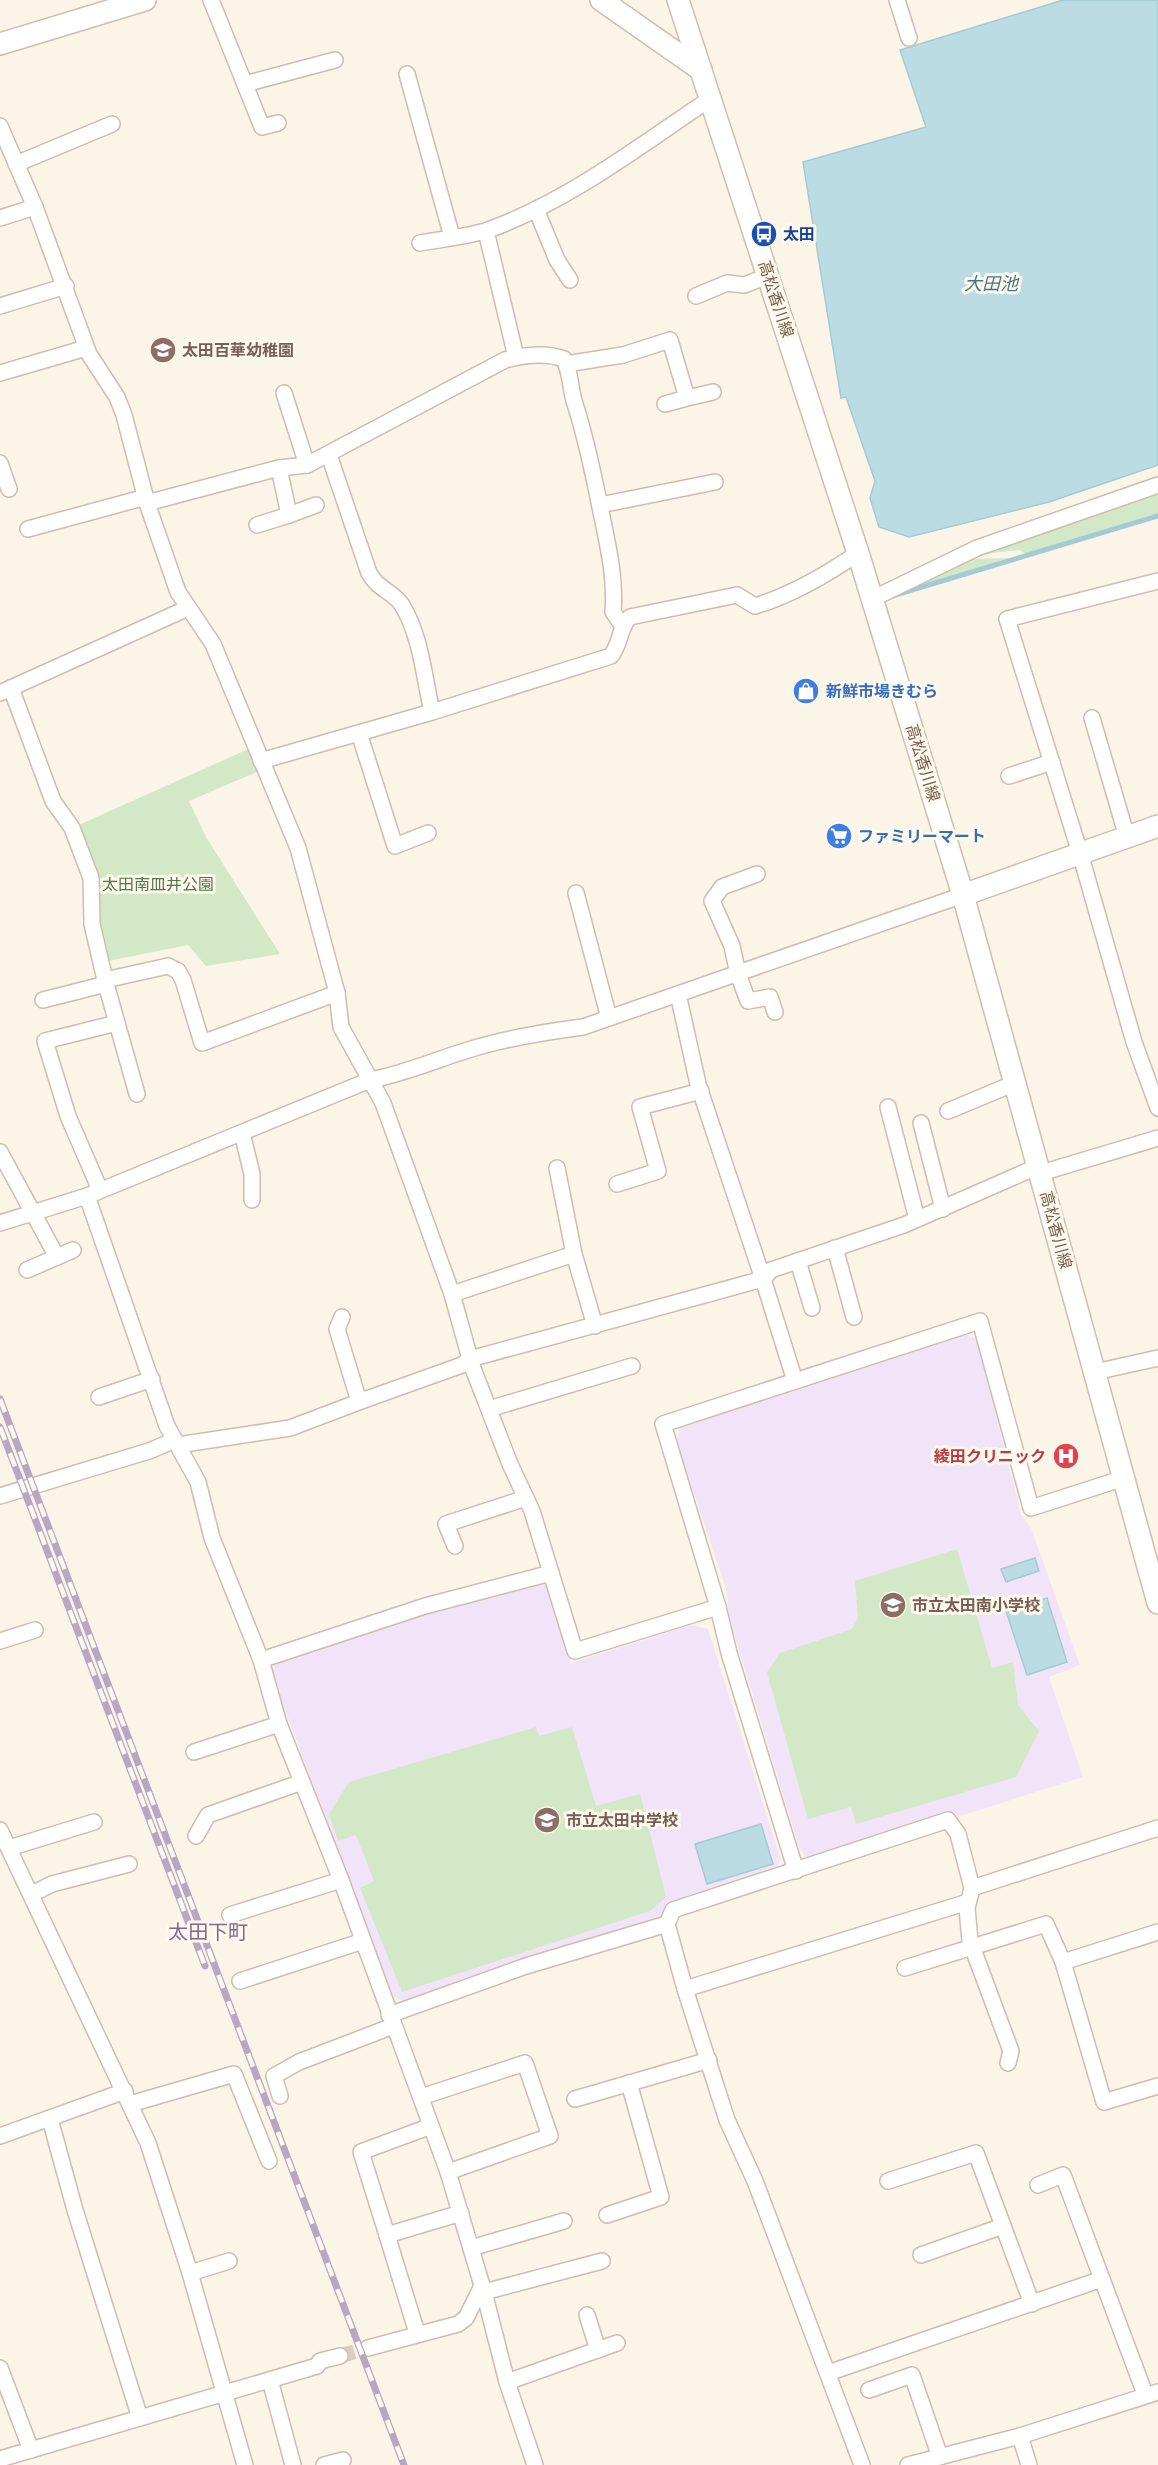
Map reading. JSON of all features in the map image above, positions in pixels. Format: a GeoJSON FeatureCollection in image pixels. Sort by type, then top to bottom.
{"type":"FeatureCollection","features":[{"type":"Feature","properties":{"kind":"main road"},"geometry":{"type":"LineString","coordinates":[[0,44],[111,5],[146,0]]}},
{"type":"Feature","properties":{"kind":"main road"},"geometry":{"type":"LineString","coordinates":[[602,0],[701,70]]}},
{"type":"Feature","properties":{"kind":"main road","name":"高松香川線"},"geometry":{"type":"LineString","coordinates":[[678,0],[858,553],[963,895],[1158,1603]]}},
{"type":"Feature","properties":{"kind":"main road"},"geometry":{"type":"LineString","coordinates":[[963,895],[1158,826]]}},
{"type":"Feature","properties":{"kind":"street"},"geometry":{"type":"LineString","coordinates":[[212,0],[262,127],[278,123]]}},
{"type":"Feature","properties":{"kind":"street"},"geometry":{"type":"LineString","coordinates":[[897,0],[909,38]]}},
{"type":"Feature","properties":{"kind":"street"},"geometry":{"type":"LineString","coordinates":[[245,84],[335,60]]}},
{"type":"Feature","properties":{"kind":"street"},"geometry":{"type":"LineString","coordinates":[[407,74],[452,237]]}},
{"type":"Feature","properties":{"kind":"street"},"geometry":{"type":"LineString","coordinates":[[420,243],[486,231],[536,209],[611,165],[710,99]]}},
{"type":"Feature","properties":{"kind":"street"},"geometry":{"type":"LineString","coordinates":[[16,164],[112,124]]}},
{"type":"Feature","properties":{"kind":"street"},"geometry":{"type":"LineString","coordinates":[[0,126],[36,207],[66,286],[86,348],[117,397],[124,415],[146,500],[178,592],[213,644],[302,858],[337,993],[341,1027],[382,1103],[452,1294],[470,1359],[526,1498],[575,1651],[718,1606]]}},
{"type":"Feature","properties":{"kind":"street"},"geometry":{"type":"LineString","coordinates":[[0,219],[36,207]]}},
{"type":"Feature","properties":{"kind":"street"},"geometry":{"type":"LineString","coordinates":[[536,209],[557,260],[570,280]]}},
{"type":"Feature","properties":{"kind":"street"},"geometry":{"type":"LineString","coordinates":[[486,231],[516,357]]}},
{"type":"Feature","properties":{"kind":"street"},"geometry":{"type":"LineString","coordinates":[[696,296],[727,283],[744,285],[768,276]]}},
{"type":"Feature","properties":{"kind":"street"},"geometry":{"type":"LineString","coordinates":[[0,306],[66,286]]}},
{"type":"Feature","properties":{"kind":"street"},"geometry":{"type":"LineString","coordinates":[[566,364],[622,355],[670,340],[687,398]]}},
{"type":"Feature","properties":{"kind":"street"},"geometry":{"type":"LineString","coordinates":[[0,373],[86,348]]}},
{"type":"Feature","properties":{"kind":"street"},"geometry":{"type":"LineString","coordinates":[[28,529],[279,468],[307,465],[505,360],[516,357],[555,356],[564,359],[584,427],[613,582],[613,612],[622,625]]}},
{"type":"Feature","properties":{"kind":"street"},"geometry":{"type":"LineString","coordinates":[[665,404],[713,392]]}},
{"type":"Feature","properties":{"kind":"street"},"geometry":{"type":"LineString","coordinates":[[284,393],[307,465]]}},
{"type":"Feature","properties":{"kind":"street"},"geometry":{"type":"LineString","coordinates":[[329,455],[369,573],[375,584],[401,604],[417,639],[432,712]]}},
{"type":"Feature","properties":{"kind":"street"},"geometry":{"type":"LineString","coordinates":[[0,463],[9,489]]}},
{"type":"Feature","properties":{"kind":"street"},"geometry":{"type":"LineString","coordinates":[[279,468],[289,514]]}},
{"type":"Feature","properties":{"kind":"street"},"geometry":{"type":"LineString","coordinates":[[600,505],[715,482]]}},
{"type":"Feature","properties":{"kind":"street"},"geometry":{"type":"LineString","coordinates":[[872,599],[998,540],[1158,484]]}},
{"type":"Feature","properties":{"kind":"street"},"geometry":{"type":"LineString","coordinates":[[257,525],[316,505]]}},
{"type":"Feature","properties":{"kind":"street"},"geometry":{"type":"LineString","coordinates":[[261,761],[432,712],[611,656],[619,645],[622,625],[630,617],[737,595],[755,606],[826,574],[858,553]]}},
{"type":"Feature","properties":{"kind":"street"},"geometry":{"type":"LineString","coordinates":[[1158,581],[1008,619],[1080,853],[1134,1042],[1158,1108]]}},
{"type":"Feature","properties":{"kind":"street"},"geometry":{"type":"LineString","coordinates":[[137,1094],[105,982],[92,924],[90,878],[72,828],[53,801],[5,691],[188,608]]}},
{"type":"Feature","properties":{"kind":"street"},"geometry":{"type":"LineString","coordinates":[[1092,718],[1127,837]]}},
{"type":"Feature","properties":{"kind":"street"},"geometry":{"type":"LineString","coordinates":[[359,733],[395,846],[428,833]]}},
{"type":"Feature","properties":{"kind":"street"},"geometry":{"type":"LineString","coordinates":[[1009,776],[1052,762]]}},
{"type":"Feature","properties":{"kind":"street"},"geometry":{"type":"LineString","coordinates":[[757,874],[722,888],[712,901],[732,946],[738,974],[748,1001],[770,997],[775,1012]]}},
{"type":"Feature","properties":{"kind":"street"},"geometry":{"type":"LineString","coordinates":[[576,892],[609,1018]]}},
{"type":"Feature","properties":{"kind":"street"},"geometry":{"type":"LineString","coordinates":[[0,1223],[94,1193],[370,1080],[394,1076],[490,1044],[533,1033],[583,1028],[963,895]]}},
{"type":"Feature","properties":{"kind":"street"},"geometry":{"type":"LineString","coordinates":[[44,1000],[168,966],[178,971],[183,980],[202,1043],[337,993]]}},
{"type":"Feature","properties":{"kind":"street"},"geometry":{"type":"LineString","coordinates":[[678,994],[701,1091],[795,1382]]}},
{"type":"Feature","properties":{"kind":"street"},"geometry":{"type":"LineString","coordinates":[[117,1023],[45,1041],[166,1426],[198,1482],[212,1538],[261,1660],[279,1724],[341,1880],[448,2172],[483,2289],[507,2382],[535,2465]]}},
{"type":"Feature","properties":{"kind":"street"},"geometry":{"type":"LineString","coordinates":[[948,1111],[1015,1083]]}},
{"type":"Feature","properties":{"kind":"street"},"geometry":{"type":"LineString","coordinates":[[617,1184],[658,1171],[640,1107],[701,1091]]}},
{"type":"Feature","properties":{"kind":"street"},"geometry":{"type":"LineString","coordinates":[[888,1107],[917,1219]]}},
{"type":"Feature","properties":{"kind":"street"},"geometry":{"type":"LineString","coordinates":[[921,1123],[943,1209]]}},
{"type":"Feature","properties":{"kind":"street"},"geometry":{"type":"LineString","coordinates":[[242,1133],[252,1174],[252,1200]]}},
{"type":"Feature","properties":{"kind":"street"},"geometry":{"type":"LineString","coordinates":[[0,1496],[177,1443],[290,1428],[462,1365],[470,1359],[763,1279],[771,1270],[917,1219],[1040,1170],[1158,1138]]}},
{"type":"Feature","properties":{"kind":"street"},"geometry":{"type":"LineString","coordinates":[[0,1152],[57,1257]]}},
{"type":"Feature","properties":{"kind":"street"},"geometry":{"type":"LineString","coordinates":[[556,1168],[574,1254],[595,1326]]}},
{"type":"Feature","properties":{"kind":"street"},"geometry":{"type":"LineString","coordinates":[[835,1248],[854,1317]]}},
{"type":"Feature","properties":{"kind":"street"},"geometry":{"type":"LineString","coordinates":[[27,1270],[73,1250]]}},
{"type":"Feature","properties":{"kind":"street"},"geometry":{"type":"LineString","coordinates":[[452,1294],[574,1254]]}},
{"type":"Feature","properties":{"kind":"street"},"geometry":{"type":"LineString","coordinates":[[798,1261],[812,1308]]}},
{"type":"Feature","properties":{"kind":"street"},"geometry":{"type":"LineString","coordinates":[[342,1317],[337,1329],[357,1395],[364,1400]]}},
{"type":"Feature","properties":{"kind":"street"},"geometry":{"type":"LineString","coordinates":[[796,1871],[729,1653],[718,1606],[663,1424],[980,1322],[1031,1508],[1124,1478]]}},
{"type":"Feature","properties":{"kind":"street"},"geometry":{"type":"LineString","coordinates":[[1095,1372],[1158,1358]]}},
{"type":"Feature","properties":{"kind":"street"},"geometry":{"type":"LineString","coordinates":[[489,1409],[632,1366]]}},
{"type":"Feature","properties":{"kind":"street"},"geometry":{"type":"LineString","coordinates":[[99,1397],[152,1378]]}},
{"type":"Feature","properties":{"kind":"street"},"geometry":{"type":"LineString","coordinates":[[455,1546],[446,1524],[526,1498]]}},
{"type":"Feature","properties":{"kind":"street"},"geometry":{"type":"LineString","coordinates":[[261,1660],[425,1606],[551,1573]]}},
{"type":"Feature","properties":{"kind":"street"},"geometry":{"type":"LineString","coordinates":[[0,1641],[35,1630]]}},
{"type":"Feature","properties":{"kind":"street"},"geometry":{"type":"LineString","coordinates":[[194,1752],[279,1724]]}},
{"type":"Feature","properties":{"kind":"street"},"geometry":{"type":"LineString","coordinates":[[196,1836],[208,1815],[302,1782]]}},
{"type":"Feature","properties":{"kind":"street"},"geometry":{"type":"LineString","coordinates":[[862,2465],[755,2181],[727,2120],[685,1989],[667,1924],[673,1910],[948,1820],[958,1834],[970,1895],[967,1908],[972,1947],[1011,2050],[1008,2063]]}},
{"type":"Feature","properties":{"kind":"street"},"geometry":{"type":"LineString","coordinates":[[9,1848],[94,1822]]}},
{"type":"Feature","properties":{"kind":"street"},"geometry":{"type":"LineString","coordinates":[[685,1989],[970,1895],[1158,1828]]}},
{"type":"Feature","properties":{"kind":"street"},"geometry":{"type":"LineString","coordinates":[[0,1830],[148,2143],[190,2274],[245,2465]]}},
{"type":"Feature","properties":{"kind":"street"},"geometry":{"type":"LineString","coordinates":[[32,1894],[52,1884],[129,1864]]}},
{"type":"Feature","properties":{"kind":"street"},"geometry":{"type":"LineString","coordinates":[[230,1915],[341,1880]]}},
{"type":"Feature","properties":{"kind":"street"},"geometry":{"type":"LineString","coordinates":[[280,2096],[274,2076],[299,2062],[391,2021],[526,1966],[667,1924]]}},
{"type":"Feature","properties":{"kind":"street"},"geometry":{"type":"LineString","coordinates":[[905,1968],[1046,1924],[1063,1962],[1104,2102],[1158,2086]]}},
{"type":"Feature","properties":{"kind":"street"},"geometry":{"type":"LineString","coordinates":[[1063,1962],[1158,1932]]}},
{"type":"Feature","properties":{"kind":"street"},"geometry":{"type":"LineString","coordinates":[[240,1981],[363,1941]]}},
{"type":"Feature","properties":{"kind":"street"},"geometry":{"type":"LineString","coordinates":[[575,2099],[709,2060]]}},
{"type":"Feature","properties":{"kind":"street"},"geometry":{"type":"LineString","coordinates":[[421,2097],[525,2063],[550,2136],[448,2172]]}},
{"type":"Feature","properties":{"kind":"street"},"geometry":{"type":"LineString","coordinates":[[0,2136],[50,2119],[127,2098],[234,2074],[269,2161]]}},
{"type":"Feature","properties":{"kind":"street"},"geometry":{"type":"LineString","coordinates":[[607,2215],[661,2197],[629,2083]]}},
{"type":"Feature","properties":{"kind":"street"},"geometry":{"type":"LineString","coordinates":[[50,2119],[75,2210],[140,2418]]}},
{"type":"Feature","properties":{"kind":"street"},"geometry":{"type":"LineString","coordinates":[[417,2333],[361,2152],[431,2126]]}},
{"type":"Feature","properties":{"kind":"street"},"geometry":{"type":"LineString","coordinates":[[888,2181],[976,2153],[1032,2304]]}},
{"type":"Feature","properties":{"kind":"street"},"geometry":{"type":"LineString","coordinates":[[908,2465],[1020,2436],[1152,2393],[1102,2279],[1063,2175],[1038,2185]]}},
{"type":"Feature","properties":{"kind":"street"},"geometry":{"type":"LineString","coordinates":[[387,2235],[460,2213]]}},
{"type":"Feature","properties":{"kind":"street"},"geometry":{"type":"LineString","coordinates":[[471,2248],[564,2221]]}},
{"type":"Feature","properties":{"kind":"street"},"geometry":{"type":"LineString","coordinates":[[921,2255],[1003,2226]]}},
{"type":"Feature","properties":{"kind":"street"},"geometry":{"type":"LineString","coordinates":[[190,2274],[229,2261]]}},
{"type":"Feature","properties":{"kind":"street"},"geometry":{"type":"LineString","coordinates":[[368,2348],[417,2333],[458,2324],[466,2318],[483,2289],[602,2261]]}},
{"type":"Feature","properties":{"kind":"street"},"geometry":{"type":"LineString","coordinates":[[828,2373],[1102,2279]]}},
{"type":"Feature","properties":{"kind":"street"},"geometry":{"type":"LineString","coordinates":[[588,2315],[597,2350]]}},
{"type":"Feature","properties":{"kind":"street"},"geometry":{"type":"LineString","coordinates":[[507,2382],[617,2343]]}},
{"type":"Feature","properties":{"kind":"street"},"geometry":{"type":"LineString","coordinates":[[0,2459],[24,2457],[140,2418],[317,2367],[320,2361],[340,2356]]}},
{"type":"Feature","properties":{"kind":"street"},"geometry":{"type":"LineString","coordinates":[[0,2368],[24,2457]]}},
{"type":"Feature","properties":{"kind":"street"},"geometry":{"type":"LineString","coordinates":[[869,2390],[912,2375],[940,2457]]}},
{"type":"Feature","properties":{"kind":"street"},"geometry":{"type":"LineString","coordinates":[[270,2380],[293,2465]]}},
{"type":"Feature","properties":{"kind":"street"},"geometry":{"type":"LineString","coordinates":[[1020,2436],[1029,2465]]}},
{"type":"Feature","properties":{"kind":"street"},"geometry":{"type":"LineString","coordinates":[[324,2465],[342,2460]]}},
{"type":"Feature","properties":{"kind":"shaded area","name":"市立太田南小学校"},"geometry":{"type":"Polygon","coordinates":[[[964,1334],[977,1339],[1021,1515],[1031,1528],[1080,1665],[1049,1677],[1083,1777],[957,1817],[955,1812],[806,1857],[799,1847],[729,1617],[727,1592],[676,1440],[681,1425],[964,1334]]]}},
{"type":"Feature","properties":{"kind":"shaded area","name":"市立太田中学校"},"geometry":{"type":"Polygon","coordinates":[[[539,1582],[549,1587],[571,1663],[692,1625],[708,1629],[781,1860],[774,1870],[661,1918],[524,1959],[403,2001],[393,1996],[271,1673],[277,1662],[426,1613],[539,1582]]]}},
{"type":"Feature","properties":{"kind":"green space"},"geometry":{"type":"Polygon","coordinates":[[[1158,493],[1158,514],[1029,555],[1019,550],[975,555],[1158,493]]]}},
{"type":"Feature","properties":{"kind":"green space"},"geometry":{"type":"Polygon","coordinates":[[[1020,558],[894,594],[967,559],[1020,558]]]}},
{"type":"Feature","properties":{"kind":"green space","name":"太田南皿井公園"},"geometry":{"type":"Polygon","coordinates":[[[255,746],[264,769],[189,801],[206,837],[280,954],[206,966],[188,945],[103,962],[90,878],[72,828],[255,746]]]}},
{"type":"Feature","properties":{"kind":"green space"},"geometry":{"type":"Polygon","coordinates":[[[957,1549],[992,1668],[1013,1662],[1018,1705],[1039,1731],[1016,1777],[856,1824],[851,1807],[808,1819],[767,1672],[780,1653],[852,1629],[858,1618],[855,1581],[957,1549]]]}},
{"type":"Feature","properties":{"kind":"green space"},"geometry":{"type":"Polygon","coordinates":[[[536,1727],[539,1736],[572,1727],[596,1806],[640,1794],[666,1897],[650,1911],[402,1992],[360,1888],[374,1881],[356,1835],[338,1841],[329,1814],[349,1782],[536,1727]]]}},
{"type":"Feature","properties":{"kind":"water","name":"大田池"},"geometry":{"type":"Polygon","coordinates":[[[1063,0],[1158,0],[1158,465],[1049,502],[909,537],[879,527],[870,498],[875,481],[846,397],[841,398],[803,162],[926,127],[900,50],[1063,0]]]}},
{"type":"Feature","properties":{"kind":"water"},"geometry":{"type":"Polygon","coordinates":[[[1035,1558],[1039,1571],[1006,1582],[1001,1569],[1035,1558]]]}},
{"type":"Feature","properties":{"kind":"water"},"geometry":{"type":"Polygon","coordinates":[[[1047,1598],[1067,1662],[1027,1675],[1006,1611],[1047,1598]]]}},
{"type":"Feature","properties":{"kind":"water"},"geometry":{"type":"Polygon","coordinates":[[[761,1824],[773,1864],[707,1884],[695,1844],[761,1824]]]}},
{"type":"Feature","properties":{"kind":"waterway"},"geometry":{"type":"LineString","coordinates":[[892,596],[1158,516]]}},
{"type":"Feature","properties":{"kind":"tunnel"},"geometry":{"type":"LineString","coordinates":[[340,2356],[368,2348]]}},
{"type":"Feature","properties":{"kind":"railway"},"geometry":{"type":"LineString","coordinates":[[0,1399],[404,2465]]}},
{"type":"Feature","properties":{"kind":"railway"},"geometry":{"type":"LineString","coordinates":[[0,1427],[205,1966]]}},
{"type":"Feature","properties":{"kind":"place","name":"太田"},"geometry":{"type":"Point","coordinates":[764,234]}},
{"type":"Feature","properties":{"kind":"place","name":"太田百華幼稚園"},"geometry":{"type":"Point","coordinates":[163,350]}},
{"type":"Feature","properties":{"kind":"place","name":"新鮮市場きむら"},"geometry":{"type":"Point","coordinates":[806,691]}},
{"type":"Feature","properties":{"kind":"place","name":"ファミリーマート"},"geometry":{"type":"Point","coordinates":[839,836]}},
{"type":"Feature","properties":{"kind":"place","name":"綾田クリニック"},"geometry":{"type":"Point","coordinates":[1066,1456]}},
{"type":"Feature","properties":{"kind":"place","name":"市立太田南小学校"},"geometry":{"type":"Point","coordinates":[893,1605]}},
{"type":"Feature","properties":{"kind":"place","name":"市立太田中学校"},"geometry":{"type":"Point","coordinates":[547,1820]}},
{"type":"Feature","properties":{"kind":"district","name":"太田下町"},"geometry":{"type":"Point","coordinates":[208,1932]}}]}
